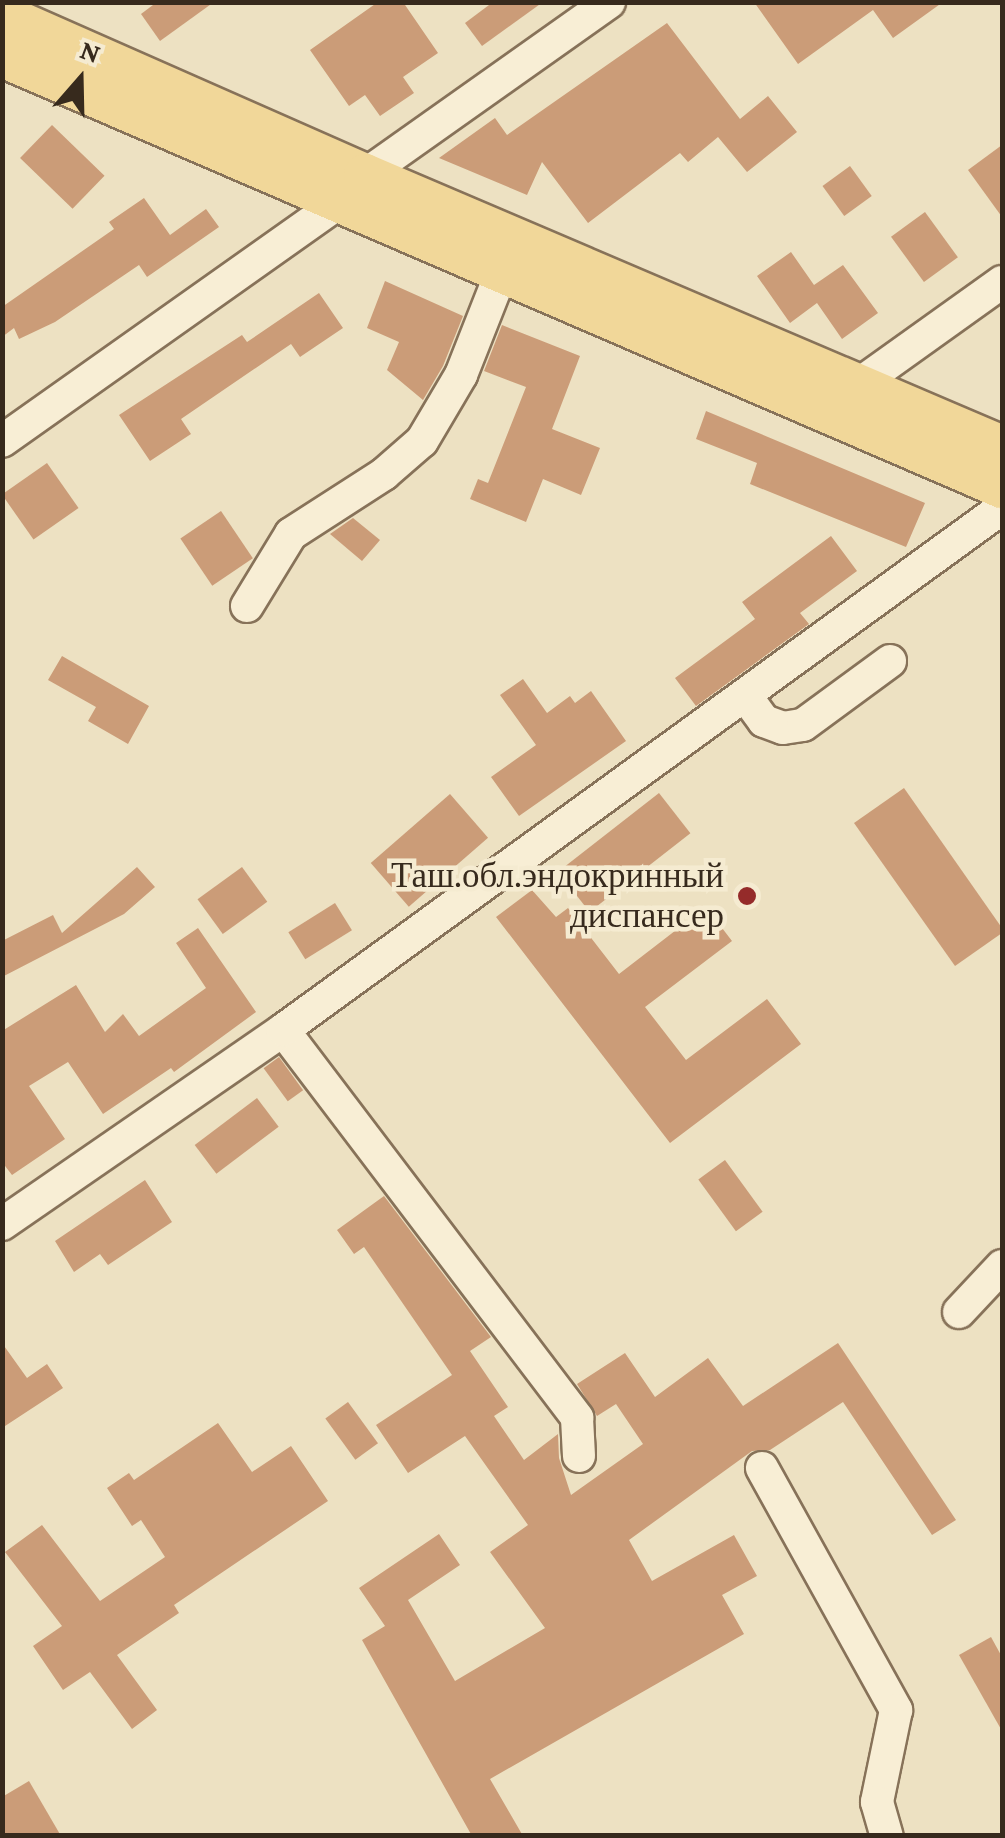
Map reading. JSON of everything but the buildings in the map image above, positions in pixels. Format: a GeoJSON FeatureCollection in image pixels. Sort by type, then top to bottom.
{"type":"FeatureCollection","features":[{"type":"Feature","properties":{"kind":"main road"},"geometry":{"type":"LineString","coordinates":[[2,15],[353,188],[502,270],[1002,487]]}},
{"type":"Feature","properties":{"kind":"main road"},"geometry":{"type":"LineString","coordinates":[[2,56],[858,385],[1002,447]]}},
{"type":"Feature","properties":{"kind":"street"},"geometry":{"type":"LineString","coordinates":[[2,441],[609,2]]}},
{"type":"Feature","properties":{"kind":"street"},"geometry":{"type":"LineString","coordinates":[[246,606],[291,534],[384,474],[422,441],[461,375],[502,270]]}},
{"type":"Feature","properties":{"kind":"street"},"geometry":{"type":"LineString","coordinates":[[858,385],[1002,282]]}},
{"type":"Feature","properties":{"kind":"street"},"geometry":{"type":"LineString","coordinates":[[2,1224],[283,1030],[1002,508]]}},
{"type":"Feature","properties":{"kind":"street"},"geometry":{"type":"LineString","coordinates":[[745,695],[764,721],[783,728],[804,726],[890,661]]}},
{"type":"Feature","properties":{"kind":"street"},"geometry":{"type":"LineString","coordinates":[[283,1030],[577,1418],[579,1456]]}},
{"type":"Feature","properties":{"kind":"street"},"geometry":{"type":"LineString","coordinates":[[959,1312],[1002,1266]]}},
{"type":"Feature","properties":{"kind":"street"},"geometry":{"type":"LineString","coordinates":[[762,1468],[896,1710],[876,1802],[887,1836]]}},
{"type":"Feature","properties":{"kind":"place","name":"Таш.обл.эндокринный диспансер"},"geometry":{"type":"Point","coordinates":[747,896]}}]}
